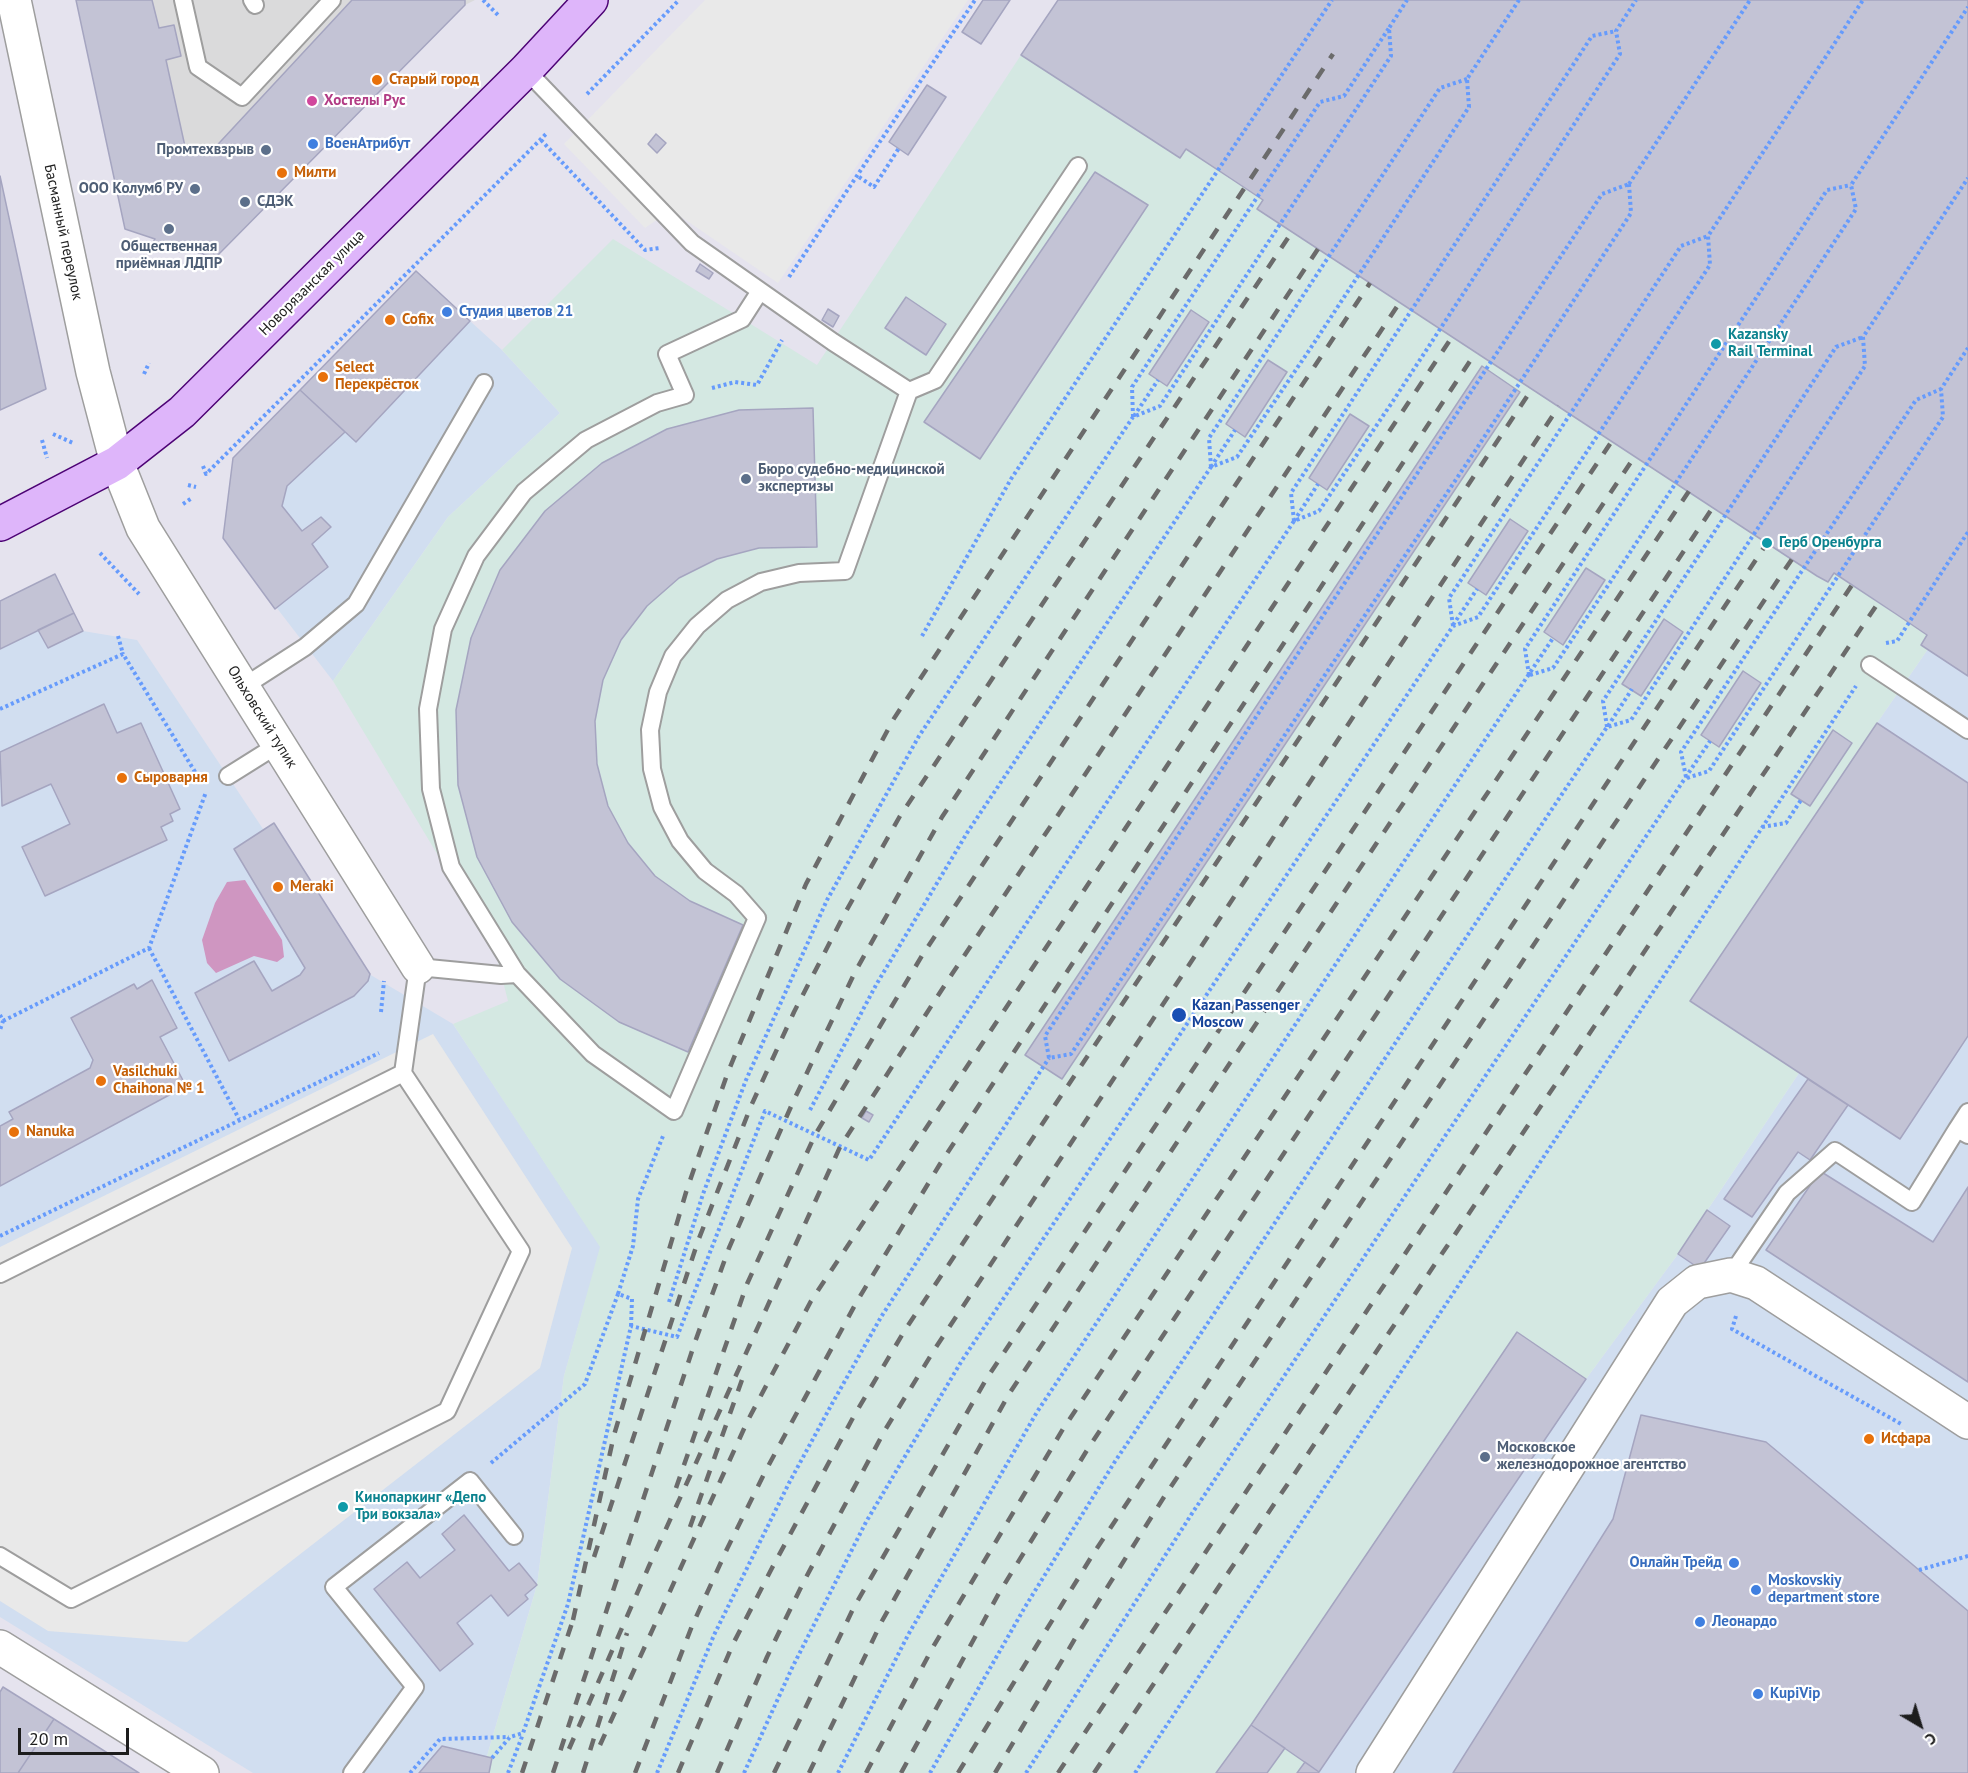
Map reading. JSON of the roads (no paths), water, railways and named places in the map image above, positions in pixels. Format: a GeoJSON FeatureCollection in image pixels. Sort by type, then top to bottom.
{"type":"FeatureCollection","features":[{"type":"Feature","properties":{"kind":"street","name":"Новорязанская улица"},"geometry":{"type":"LineString","coordinates":[[0,524],[117,462],[182,412],[526,70],[582,3]]}},
{"type":"Feature","properties":{"kind":"street","name":"Басманный переулок"},"geometry":{"type":"LineString","coordinates":[[11,19],[117,462]]}},
{"type":"Feature","properties":{"kind":"street","name":"Ольховский тупик"},"geometry":{"type":"LineString","coordinates":[[117,462],[143,528],[417,967]]}},
{"type":"Feature","properties":{"kind":"street"},"geometry":{"type":"LineString","coordinates":[[1373,1773],[1672,1302],[1697,1282],[1731,1275],[1756,1283],[1968,1422]]}},
{"type":"Feature","properties":{"kind":"street"},"geometry":{"type":"LineString","coordinates":[[0,1647],[202,1773]]}},
{"type":"Feature","properties":{"kind":"lane"},"geometry":{"type":"LineString","coordinates":[[183,0],[198,66],[242,97],[332,0]]}},
{"type":"Feature","properties":{"kind":"lane"},"geometry":{"type":"LineString","coordinates":[[526,70],[693,243],[909,391]]}},
{"type":"Feature","properties":{"kind":"lane"},"geometry":{"type":"LineString","coordinates":[[760,291],[742,319],[667,354],[685,395],[657,403],[586,440],[524,492],[476,556],[443,629],[428,709],[431,789],[451,867],[517,974],[593,1054],[674,1111],[756,918],[736,894],[699,863],[680,841],[662,807],[651,759],[650,730],[658,692],[674,656],[697,626],[727,600],[761,582],[799,573],[845,571],[909,391],[934,380],[1078,166]]}},
{"type":"Feature","properties":{"kind":"lane"},"geometry":{"type":"LineString","coordinates":[[243,687],[305,647],[356,604],[484,383]]}},
{"type":"Feature","properties":{"kind":"lane"},"geometry":{"type":"LineString","coordinates":[[1870,665],[1968,730]]}},
{"type":"Feature","properties":{"kind":"lane"},"geometry":{"type":"LineString","coordinates":[[228,776],[279,744]]}},
{"type":"Feature","properties":{"kind":"lane"},"geometry":{"type":"LineString","coordinates":[[0,1556],[71,1599],[447,1411],[521,1251],[403,1073],[417,967],[501,975],[517,974]]}},
{"type":"Feature","properties":{"kind":"lane"},"geometry":{"type":"LineString","coordinates":[[0,1274],[403,1073]]}},
{"type":"Feature","properties":{"kind":"lane"},"geometry":{"type":"LineString","coordinates":[[1731,1275],[1787,1192],[1835,1151],[1912,1202],[1963,1132],[1968,1112]]}},
{"type":"Feature","properties":{"kind":"lane"},"geometry":{"type":"LineString","coordinates":[[352,1773],[414,1688],[334,1587],[470,1481],[514,1536]]}},
{"type":"Feature","properties":{"kind":"railway"},"geometry":{"type":"LineString","coordinates":[[573,1620],[614,1435],[687,1189],[728,1072],[806,884],[893,720],[1333,54]]}},
{"type":"Feature","properties":{"kind":"railway"},"geometry":{"type":"LineString","coordinates":[[594,1557],[698,1241],[751,1106],[794,1012],[845,913],[900,816],[1292,232]]}},
{"type":"Feature","properties":{"kind":"railway"},"geometry":{"type":"LineString","coordinates":[[553,1773],[695,1342],[729,1248],[793,1102],[855,972],[942,817],[1318,249]]}},
{"type":"Feature","properties":{"kind":"railway"},"geometry":{"type":"LineString","coordinates":[[676,1488],[747,1284],[815,1135],[923,954],[1370,283]]}},
{"type":"Feature","properties":{"kind":"railway"},"geometry":{"type":"LineString","coordinates":[[569,1749],[649,1566],[840,1147],[952,974],[1400,302]]}},
{"type":"Feature","properties":{"kind":"railway"},"geometry":{"type":"LineString","coordinates":[[600,1745],[748,1420],[811,1301],[1452,337]]}},
{"type":"Feature","properties":{"kind":"railway"},"geometry":{"type":"LineString","coordinates":[[635,1773],[692,1626],[727,1549],[765,1472],[856,1303],[940,1164],[1476,352]]}},
{"type":"Feature","properties":{"kind":"railway"},"geometry":{"type":"LineString","coordinates":[[678,1773],[733,1644],[855,1414],[905,1330],[1532,389]]}},
{"type":"Feature","properties":{"kind":"railway"},"geometry":{"type":"LineString","coordinates":[[717,1773],[767,1657],[803,1583],[885,1430],[936,1347],[1559,406]]}},
{"type":"Feature","properties":{"kind":"railway"},"geometry":{"type":"LineString","coordinates":[[774,1773],[854,1607],[987,1378],[1612,441]]}},
{"type":"Feature","properties":{"kind":"railway"},"geometry":{"type":"LineString","coordinates":[[809,1773],[882,1621],[1009,1394],[1635,456]]}},
{"type":"Feature","properties":{"kind":"railway"},"geometry":{"type":"LineString","coordinates":[[866,1773],[933,1647],[1063,1429],[1689,491]]}},
{"type":"Feature","properties":{"kind":"railway"},"geometry":{"type":"LineString","coordinates":[[901,1773],[999,1593],[1089,1447],[1713,507]]}},
{"type":"Feature","properties":{"kind":"railway"},"geometry":{"type":"LineString","coordinates":[[958,1773],[1095,1551],[1767,543]]}},
{"type":"Feature","properties":{"kind":"railway"},"geometry":{"type":"LineString","coordinates":[[995,1773],[1076,1637],[1164,1497],[1792,559]]}},
{"type":"Feature","properties":{"kind":"railway"},"geometry":{"type":"LineString","coordinates":[[1058,1773],[1852,585]]}},
{"type":"Feature","properties":{"kind":"railway"},"geometry":{"type":"LineString","coordinates":[[1094,1773],[1878,603]]}},
{"type":"Feature","properties":{"kind":"railway"},"geometry":{"type":"LineString","coordinates":[[690,1527],[744,1374]]}},
{"type":"Feature","properties":{"kind":"railway"},"geometry":{"type":"LineString","coordinates":[[522,1773],[575,1614]]}},
{"type":"Feature","properties":{"kind":"railway"},"geometry":{"type":"LineString","coordinates":[[583,1773],[627,1633]]}},
{"type":"Feature","properties":{"kind":"place","name":"Старый город"},"geometry":{"type":"Point","coordinates":[377,80]}},
{"type":"Feature","properties":{"kind":"place","name":"Хостелы Рус"},"geometry":{"type":"Point","coordinates":[312,101]}},
{"type":"Feature","properties":{"kind":"place","name":"ВоенАтрибут"},"geometry":{"type":"Point","coordinates":[313,144]}},
{"type":"Feature","properties":{"kind":"place","name":"Промтехвзрыв"},"geometry":{"type":"Point","coordinates":[266,150]}},
{"type":"Feature","properties":{"kind":"place","name":"Милти"},"geometry":{"type":"Point","coordinates":[282,173]}},
{"type":"Feature","properties":{"kind":"place","name":"ООО Колумб РУ"},"geometry":{"type":"Point","coordinates":[195,189]}},
{"type":"Feature","properties":{"kind":"place","name":"СДЭК"},"geometry":{"type":"Point","coordinates":[245,202]}},
{"type":"Feature","properties":{"kind":"place","name":"Общественная приёмная ЛДПР"},"geometry":{"type":"Point","coordinates":[169,229]}},
{"type":"Feature","properties":{"kind":"place","name":"Студия цветов 21"},"geometry":{"type":"Point","coordinates":[447,312]}},
{"type":"Feature","properties":{"kind":"place","name":"Cofix"},"geometry":{"type":"Point","coordinates":[390,320]}},
{"type":"Feature","properties":{"kind":"place","name":"Kazansky Rail Terminal"},"geometry":{"type":"Point","coordinates":[1716,344]}},
{"type":"Feature","properties":{"kind":"place","name":"Select Перекрёсток"},"geometry":{"type":"Point","coordinates":[323,377]}},
{"type":"Feature","properties":{"kind":"place","name":"Бюро судебно-медицинской экспертизы"},"geometry":{"type":"Point","coordinates":[746,479]}},
{"type":"Feature","properties":{"kind":"place","name":"Герб Оренбурга"},"geometry":{"type":"Point","coordinates":[1767,543]}},
{"type":"Feature","properties":{"kind":"place","name":"Сыроварня"},"geometry":{"type":"Point","coordinates":[122,778]}},
{"type":"Feature","properties":{"kind":"place","name":"Meraki"},"geometry":{"type":"Point","coordinates":[278,887]}},
{"type":"Feature","properties":{"kind":"place","name":"Kazan Passenger Moscow"},"geometry":{"type":"Point","coordinates":[1179,1015]}},
{"type":"Feature","properties":{"kind":"place","name":"Vasilchuki Chaihona № 1"},"geometry":{"type":"Point","coordinates":[101,1081]}},
{"type":"Feature","properties":{"kind":"place","name":"Nanuka"},"geometry":{"type":"Point","coordinates":[14,1132]}},
{"type":"Feature","properties":{"kind":"place","name":"Исфара"},"geometry":{"type":"Point","coordinates":[1869,1439]}},
{"type":"Feature","properties":{"kind":"place","name":"Московское железнодорожное агентство"},"geometry":{"type":"Point","coordinates":[1485,1457]}},
{"type":"Feature","properties":{"kind":"place","name":"Кинопаркинг «Депо Три вокзала»"},"geometry":{"type":"Point","coordinates":[343,1507]}},
{"type":"Feature","properties":{"kind":"place","name":"Онлайн Трейд"},"geometry":{"type":"Point","coordinates":[1734,1563]}},
{"type":"Feature","properties":{"kind":"place","name":"Moskovskiy department store"},"geometry":{"type":"Point","coordinates":[1756,1590]}},
{"type":"Feature","properties":{"kind":"place","name":"Леонардо"},"geometry":{"type":"Point","coordinates":[1700,1622]}},
{"type":"Feature","properties":{"kind":"place","name":"KupiVip"},"geometry":{"type":"Point","coordinates":[1758,1694]}}]}
